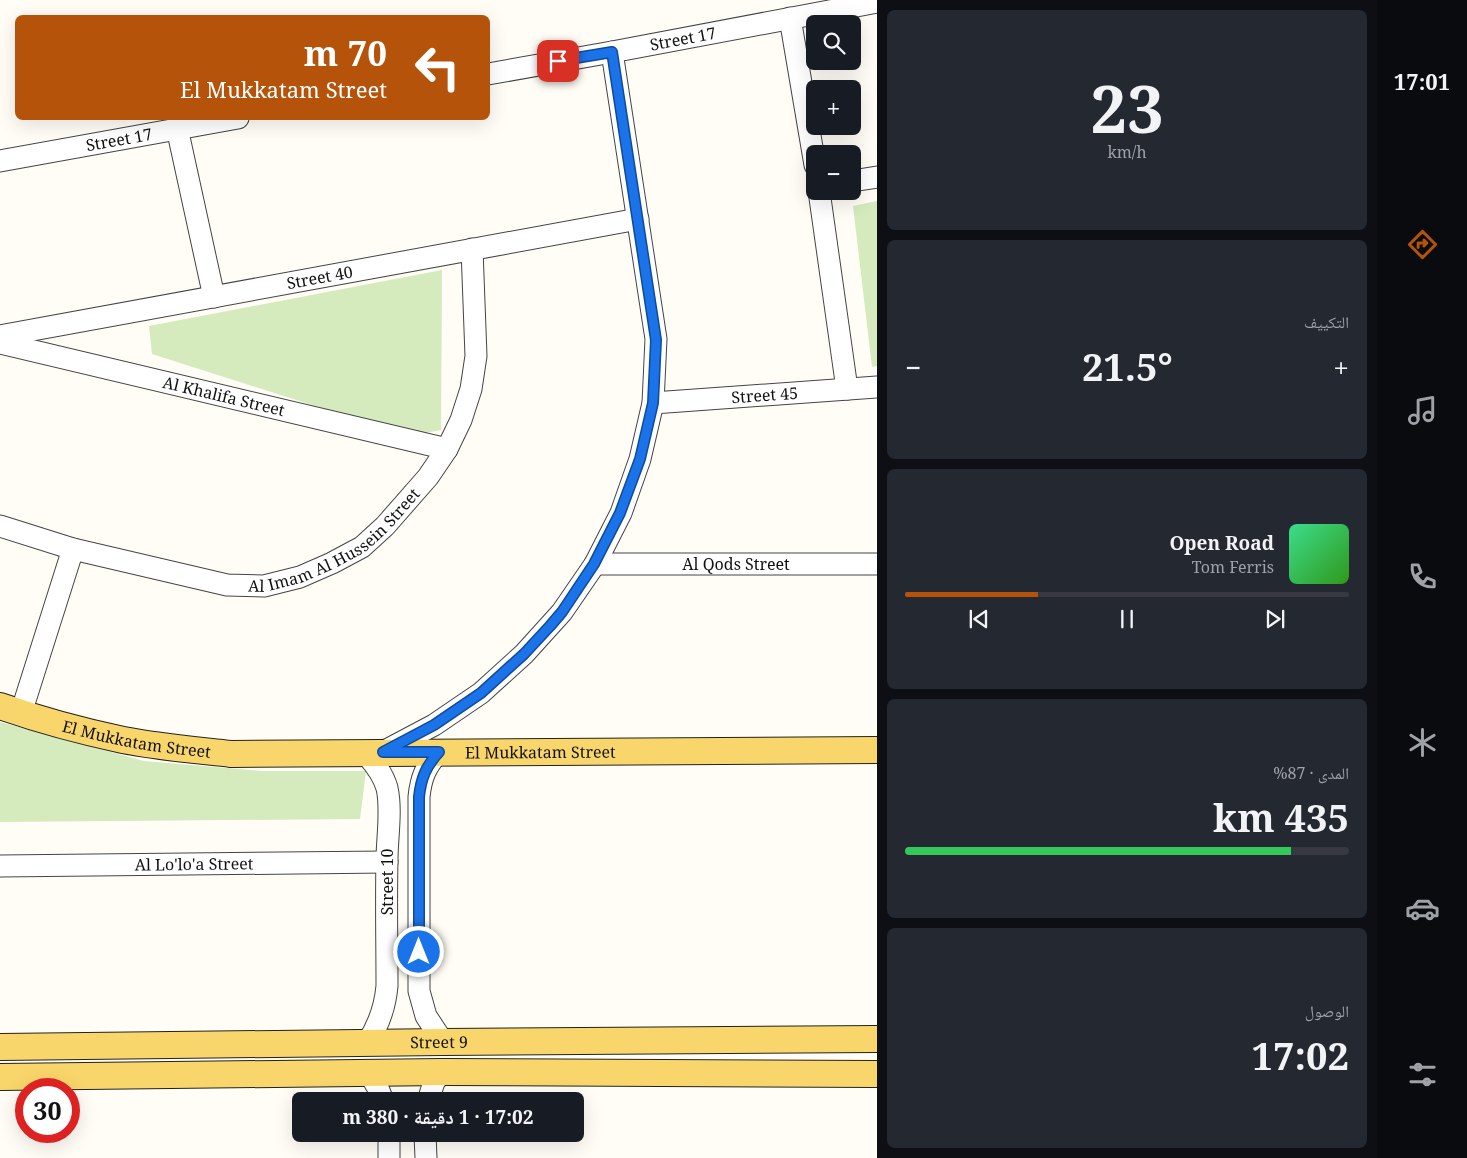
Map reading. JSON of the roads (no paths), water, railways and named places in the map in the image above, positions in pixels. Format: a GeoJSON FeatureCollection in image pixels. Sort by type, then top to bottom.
{"type":"FeatureCollection","features":[{"type":"Feature","properties":{"kind":"main road","name":"El Mukkatam Street"},"geometry":{"type":"LineString","coordinates":[[10,709],[72,728],[124,740],[231,754],[877,750]]}},
{"type":"Feature","properties":{"kind":"main road","name":"Street 9"},"geometry":{"type":"LineString","coordinates":[[0,1047],[877,1039]]}},
{"type":"Feature","properties":{"kind":"main road","name":"Street 9"},"geometry":{"type":"LineString","coordinates":[[0,1077],[442,1072],[877,1074]]}},
{"type":"Feature","properties":{"kind":"street","name":"Street 17"},"geometry":{"type":"LineString","coordinates":[[490,74],[877,2]]}},
{"type":"Feature","properties":{"kind":"street"},"geometry":{"type":"LineString","coordinates":[[790,18],[812,145]]}},
{"type":"Feature","properties":{"kind":"street"},"geometry":{"type":"LineString","coordinates":[[374,752],[434,725],[481,693],[517,661],[562,612],[594,564],[620,513],[637,468],[653,403],[656,340],[612,52]]}},
{"type":"Feature","properties":{"kind":"street","name":"Street 17"},"geometry":{"type":"LineString","coordinates":[[0,160],[226,120]]}},
{"type":"Feature","properties":{"kind":"street"},"geometry":{"type":"LineString","coordinates":[[177,128],[214,297]]}},
{"type":"Feature","properties":{"kind":"street"},"geometry":{"type":"LineString","coordinates":[[861,180],[877,177]]}},
{"type":"Feature","properties":{"kind":"street"},"geometry":{"type":"LineString","coordinates":[[820,200],[847,389]]}},
{"type":"Feature","properties":{"kind":"street","name":"Street 40"},"geometry":{"type":"LineString","coordinates":[[0,336],[638,219]]}},
{"type":"Feature","properties":{"kind":"street","name":"Al Imam Al Hussein Street"},"geometry":{"type":"LineString","coordinates":[[0,526],[73,549],[228,585],[264,586],[300,577],[362,547],[385,526],[428,477],[446,449],[461,420],[471,389],[476,356],[472,250]]}},
{"type":"Feature","properties":{"kind":"street","name":"Al Khalifa Street"},"geometry":{"type":"LineString","coordinates":[[0,343],[446,449]]}},
{"type":"Feature","properties":{"kind":"street","name":"Street 45"},"geometry":{"type":"LineString","coordinates":[[653,403],[877,387]]}},
{"type":"Feature","properties":{"kind":"street"},"geometry":{"type":"LineString","coordinates":[[10,709],[73,549]]}},
{"type":"Feature","properties":{"kind":"street","name":"Al Qods Street"},"geometry":{"type":"LineString","coordinates":[[594,564],[877,564]]}},
{"type":"Feature","properties":{"kind":"street","name":"Street 10"},"geometry":{"type":"LineString","coordinates":[[367,1043],[382,1015],[386,1001],[387,986],[389,804],[383,776],[375,764],[374,752]]}},
{"type":"Feature","properties":{"kind":"street","name":"Street 10"},"geometry":{"type":"LineString","coordinates":[[439,752],[424,772],[420,784],[419,991],[426,1016],[443,1042]]}},
{"type":"Feature","properties":{"kind":"street","name":"Al Lo'lo'a Street"},"geometry":{"type":"LineString","coordinates":[[0,866],[387,862]]}},
{"type":"Feature","properties":{"kind":"street"},"geometry":{"type":"LineString","coordinates":[[431,1092],[434,1082],[442,1072]]}},
{"type":"Feature","properties":{"kind":"street"},"geometry":{"type":"LineString","coordinates":[[369,1073],[380,1092]]}},
{"type":"Feature","properties":{"kind":"street"},"geometry":{"type":"LineString","coordinates":[[389,1142],[389,1158]]}},
{"type":"Feature","properties":{"kind":"street"},"geometry":{"type":"LineString","coordinates":[[425,1142],[426,1158]]}}]}
